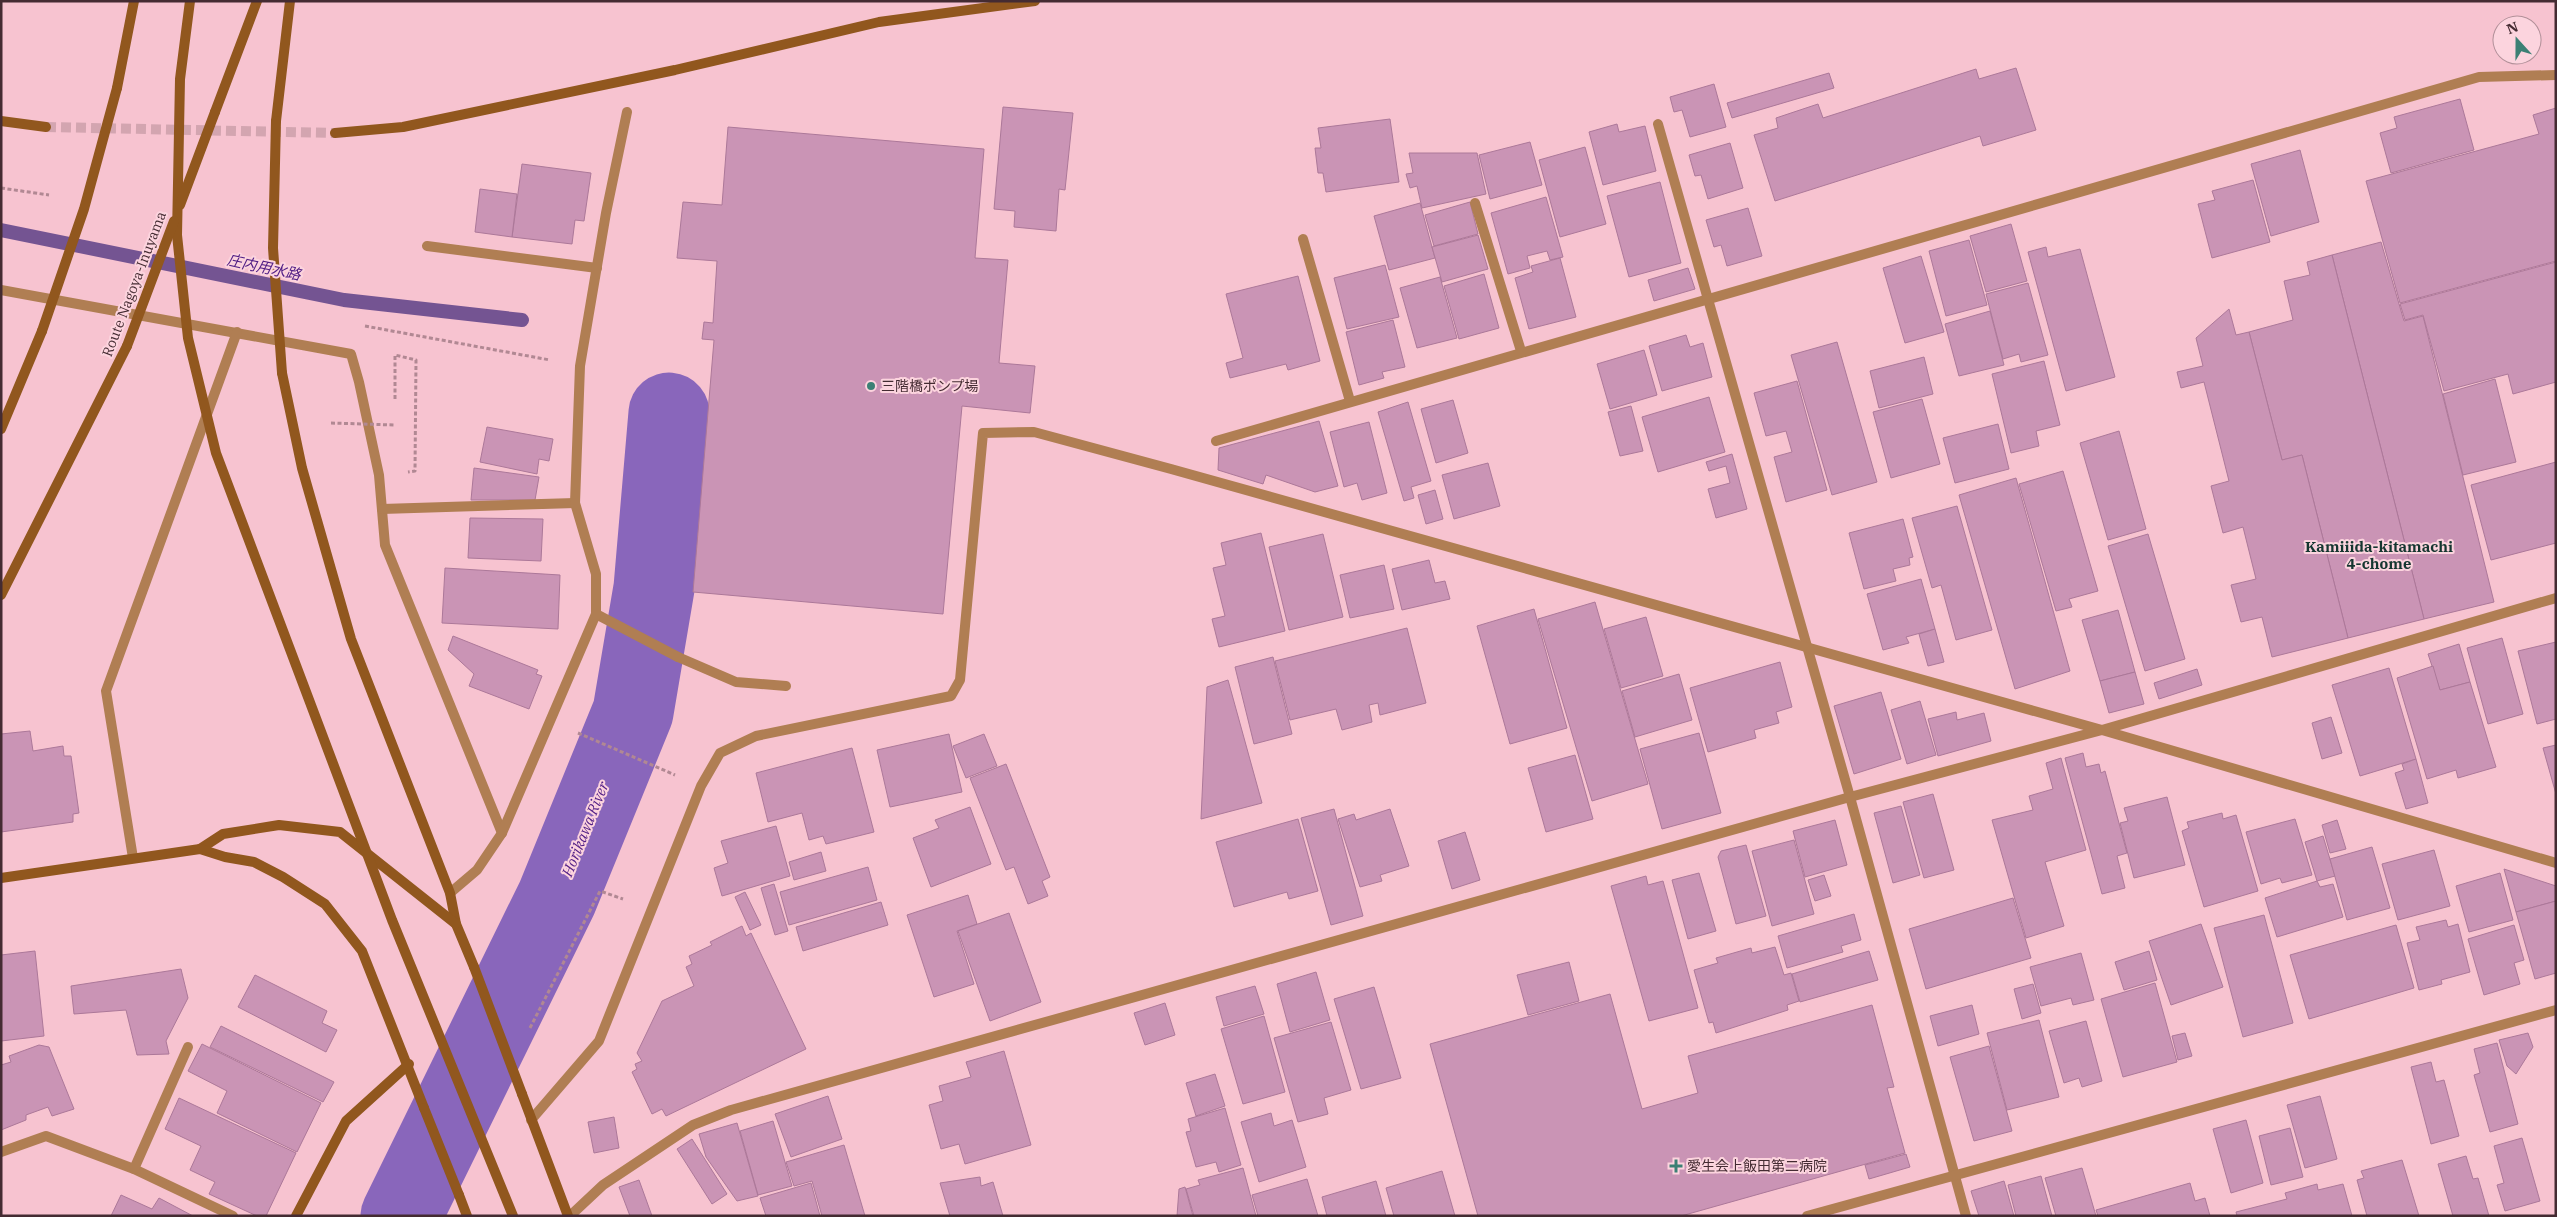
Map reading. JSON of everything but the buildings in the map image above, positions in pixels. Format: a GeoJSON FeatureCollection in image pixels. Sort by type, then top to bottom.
{"type":"FeatureCollection","features":[{"type":"Feature","properties":{"kind":"street"},"geometry":{"type":"LineString","coordinates":[[1,429],[42,332],[84,209],[117,88],[134,1]]}},
{"type":"Feature","properties":{"kind":"street"},"geometry":{"type":"LineString","coordinates":[[190,1],[180,79],[176,235],[188,338],[216,453],[392,920],[513,1216]]}},
{"type":"Feature","properties":{"kind":"street","name":"Route Nagoya-Inuyama"},"geometry":{"type":"LineString","coordinates":[[1,595],[127,346],[257,1]]}},
{"type":"Feature","properties":{"kind":"street"},"geometry":{"type":"LineString","coordinates":[[290,1],[276,121],[273,248],[282,373],[302,468],[352,639],[450,893],[456,924],[569,1216],[603,1185],[693,1125],[731,1110],[1850,797],[2102,730],[2556,598]]}},
{"type":"Feature","properties":{"kind":"street"},"geometry":{"type":"LineString","coordinates":[[335,133],[404,127],[675,70],[879,22],[1035,1]]}},
{"type":"Feature","properties":{"kind":"street"},"geometry":{"type":"LineString","coordinates":[[1216,441],[1521,351],[2479,77],[2556,75]]}},
{"type":"Feature","properties":{"kind":"street"},"geometry":{"type":"LineString","coordinates":[[450,893],[477,870],[502,834],[596,614],[596,574],[575,503],[580,366],[626,112]]}},
{"type":"Feature","properties":{"kind":"street"},"geometry":{"type":"LineString","coordinates":[[1,121],[46,127]]}},
{"type":"Feature","properties":{"kind":"street"},"geometry":{"type":"LineString","coordinates":[[1658,124],[1850,797],[1966,1216]]}},
{"type":"Feature","properties":{"kind":"street"},"geometry":{"type":"LineString","coordinates":[[1475,203],[1521,351]]}},
{"type":"Feature","properties":{"kind":"street"},"geometry":{"type":"LineString","coordinates":[[1303,239],[1350,401]]}},
{"type":"Feature","properties":{"kind":"street"},"geometry":{"type":"LineString","coordinates":[[427,246],[597,268]]}},
{"type":"Feature","properties":{"kind":"street"},"geometry":{"type":"LineString","coordinates":[[1,290],[351,354],[379,474],[385,546],[502,834]]}},
{"type":"Feature","properties":{"kind":"street"},"geometry":{"type":"LineString","coordinates":[[133,858],[106,691],[237,332]]}},
{"type":"Feature","properties":{"kind":"street"},"geometry":{"type":"LineString","coordinates":[[532,1120],[599,1041],[701,786],[720,753],[756,736],[951,696],[960,680],[983,434],[1034,432],[2102,730],[2556,863]]}},
{"type":"Feature","properties":{"kind":"street"},"geometry":{"type":"LineString","coordinates":[[382,509],[575,503]]}},
{"type":"Feature","properties":{"kind":"street"},"geometry":{"type":"LineString","coordinates":[[596,614],[678,657],[736,682],[786,686]]}},
{"type":"Feature","properties":{"kind":"street"},"geometry":{"type":"LineString","coordinates":[[200,849],[223,834],[279,824],[340,832],[456,924]]}},
{"type":"Feature","properties":{"kind":"street"},"geometry":{"type":"LineString","coordinates":[[1,878],[200,849],[225,857],[254,862],[284,877],[325,904],[362,951],[409,1064],[424,1108],[467,1216]]}},
{"type":"Feature","properties":{"kind":"street"},"geometry":{"type":"LineString","coordinates":[[1807,1216],[2556,1010]]}},
{"type":"Feature","properties":{"kind":"street"},"geometry":{"type":"LineString","coordinates":[[134,1169],[188,1047]]}},
{"type":"Feature","properties":{"kind":"street"},"geometry":{"type":"LineString","coordinates":[[296,1216],[346,1121],[409,1064]]}},
{"type":"Feature","properties":{"kind":"street"},"geometry":{"type":"LineString","coordinates":[[1,1152],[46,1136],[134,1169],[233,1216]]}},
{"type":"Feature","properties":{"kind":"path"},"geometry":{"type":"LineString","coordinates":[[1,188],[49,194]]}},
{"type":"Feature","properties":{"kind":"path"},"geometry":{"type":"LineString","coordinates":[[379,474],[415,471],[416,360],[395,356],[395,405]]}},
{"type":"Feature","properties":{"kind":"path"},"geometry":{"type":"LineString","coordinates":[[331,423],[394,425],[394,415]]}},
{"type":"Feature","properties":{"kind":"path"},"geometry":{"type":"LineString","coordinates":[[573,731],[644,761]]}},
{"type":"Feature","properties":{"kind":"path"},"geometry":{"type":"LineString","coordinates":[[549,991],[600,891],[623,900]]}},
{"type":"Feature","properties":{"kind":"waterway","name":"庄内用水路"},"geometry":{"type":"LineString","coordinates":[[1,230],[344,300],[522,320]]}},
{"type":"Feature","properties":{"kind":"waterway","name":"Horikawa River"},"geometry":{"type":"LineString","coordinates":[[401,1216],[557,898],[633,712],[654,588],[669,413]]}},
{"type":"Feature","properties":{"kind":"tunnel"},"geometry":{"type":"LineString","coordinates":[[46,127],[335,133]]}},
{"type":"Feature","properties":{"kind":"place","name":"三階橋ポンプ場"},"geometry":{"type":"Point","coordinates":[871,386]}},
{"type":"Feature","properties":{"kind":"place","name":"愛生会上飯田第二病院"},"geometry":{"type":"Point","coordinates":[1676,1166]}},
{"type":"Feature","properties":{"kind":"district","name":"Kamiiida-kitamachi 4-chome"},"geometry":{"type":"Point","coordinates":[2379,554]}}]}
